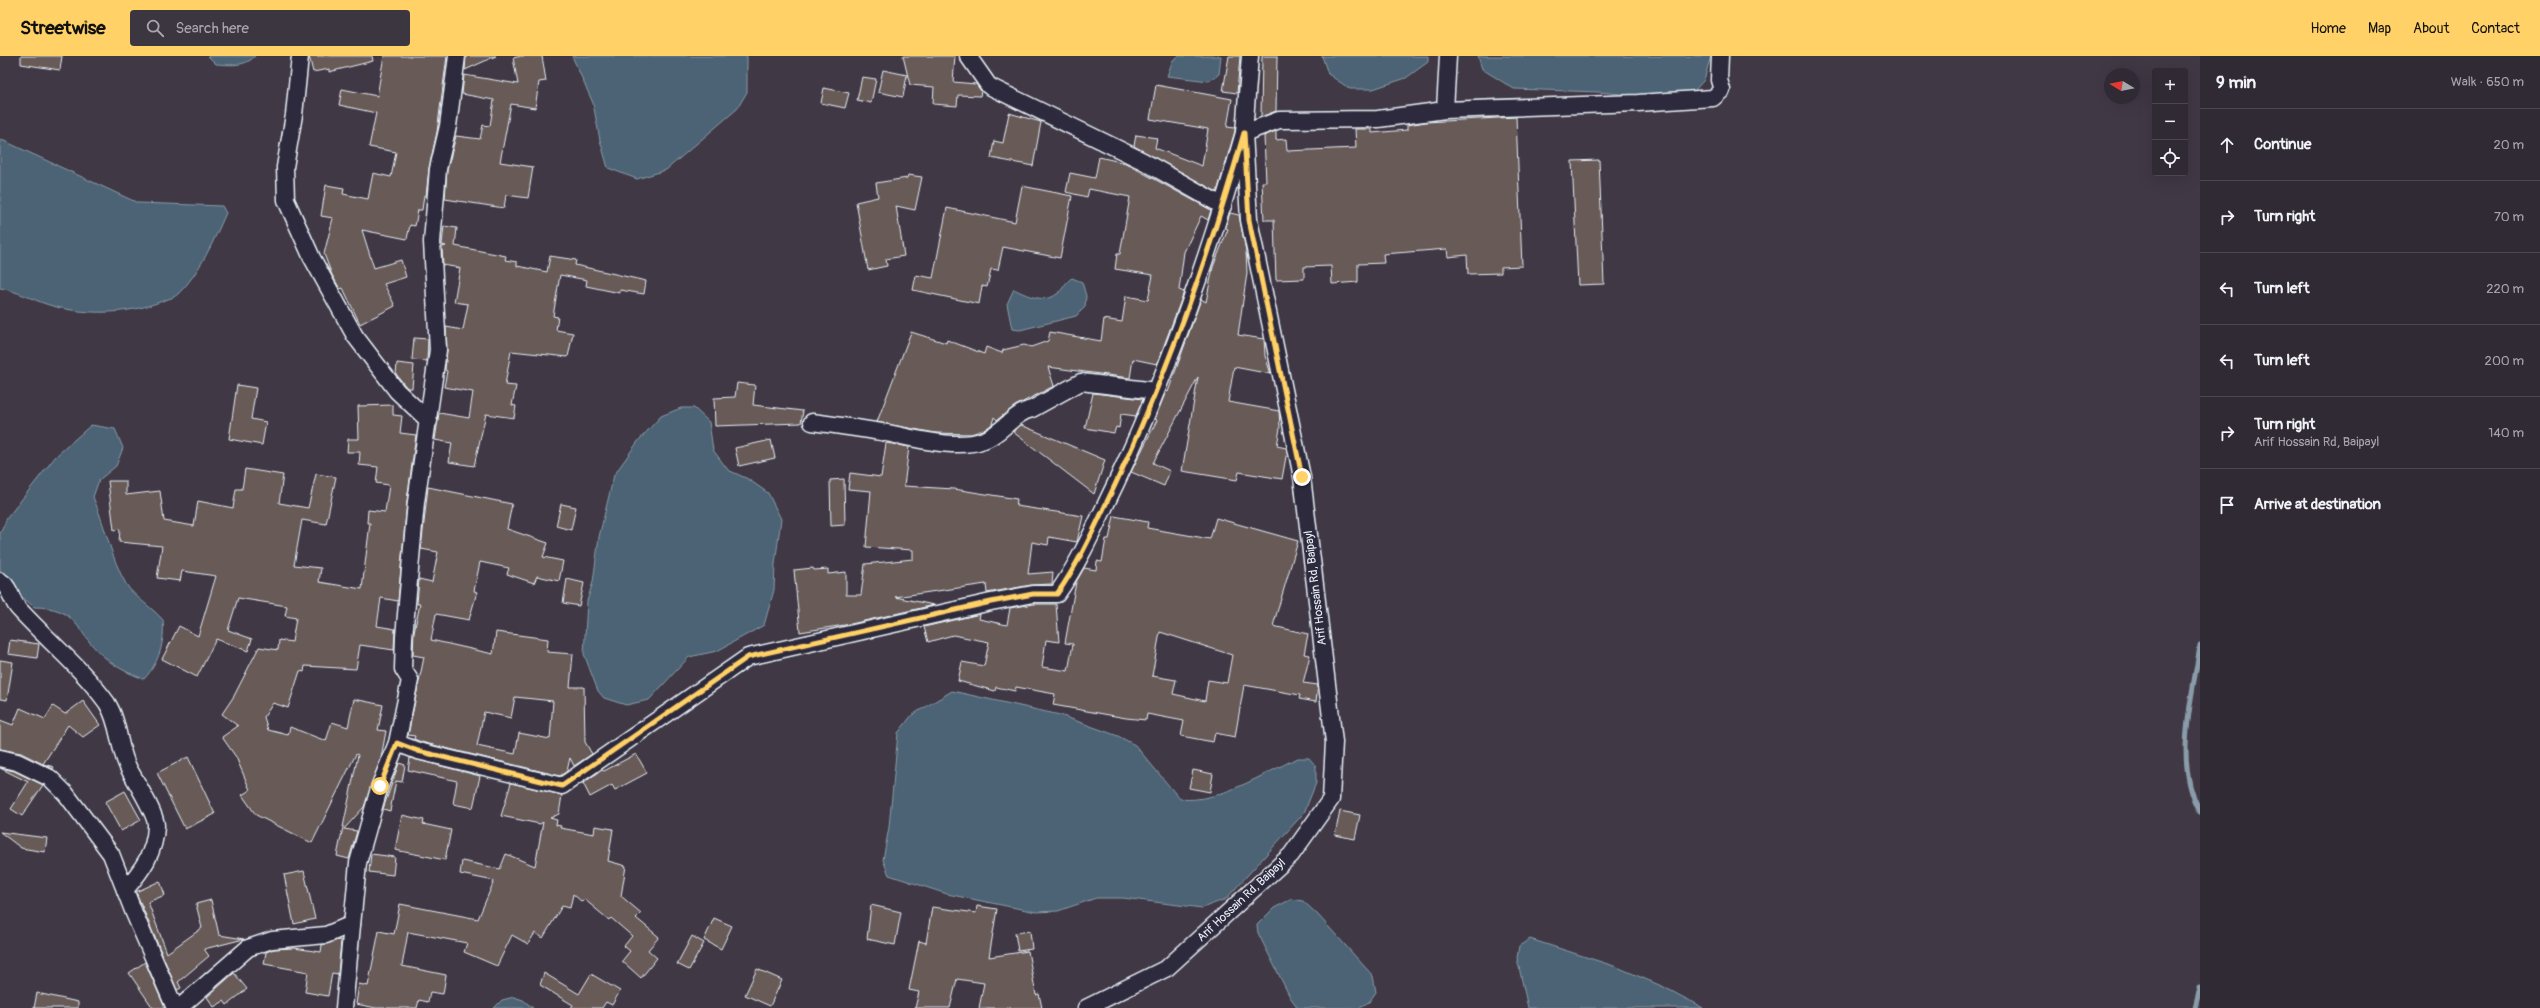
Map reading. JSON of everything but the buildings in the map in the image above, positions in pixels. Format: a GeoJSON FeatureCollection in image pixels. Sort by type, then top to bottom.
{"type":"FeatureCollection","features":[{"type":"Feature","properties":{"kind":"street"},"geometry":{"type":"LineString","coordinates":[[300,56],[294,115],[284,167],[286,200],[312,258],[355,336],[397,391],[429,421]]}},
{"type":"Feature","properties":{"kind":"street"},"geometry":{"type":"LineString","coordinates":[[344,1008],[358,863],[380,786],[397,743],[410,680],[403,669],[404,637],[416,502],[429,421],[438,350],[432,242],[438,169],[448,126],[456,56]]}},
{"type":"Feature","properties":{"kind":"street"},"geometry":{"type":"LineString","coordinates":[[968,56],[989,86],[1143,161],[1223,206]]}},
{"type":"Feature","properties":{"kind":"street","name":"Arif Hossain Rd, Baipayl"},"geometry":{"type":"LineString","coordinates":[[1086,1008],[1167,968],[1291,855],[1331,799],[1334,742],[1302,477],[1249,220],[1244,133],[1250,56]]}},
{"type":"Feature","properties":{"kind":"street"},"geometry":{"type":"LineString","coordinates":[[1446,110],[1448,56]]}},
{"type":"Feature","properties":{"kind":"street"},"geometry":{"type":"LineString","coordinates":[[397,743],[418,751],[562,786],[748,657],[991,602],[1033,594],[1057,594],[1075,569],[1137,438],[1194,294],[1223,206],[1244,133],[1279,120],[1378,119],[1446,110],[1638,104],[1713,98],[1722,90],[1719,80],[1720,56]]}},
{"type":"Feature","properties":{"kind":"street"},"geometry":{"type":"LineString","coordinates":[[812,422],[882,432],[945,444],[978,442],[994,434],[1023,411],[1032,409],[1081,382],[1156,391]]}},
{"type":"Feature","properties":{"kind":"street"},"geometry":{"type":"LineString","coordinates":[[0,581],[5,584],[17,606],[76,667],[108,704],[118,732],[126,764],[157,824],[152,850],[146,866],[125,890]]}},
{"type":"Feature","properties":{"kind":"street"},"geometry":{"type":"LineString","coordinates":[[0,758],[18,762],[50,778],[66,794],[111,854],[176,1008]]}},
{"type":"Feature","properties":{"kind":"street"},"geometry":{"type":"LineString","coordinates":[[179,1008],[248,948],[272,940],[326,935],[352,924]]}},
{"type":"Feature","properties":{"kind":"water"},"geometry":{"type":"Polygon","coordinates":[[[208,56],[255,56],[251,60],[242,64],[232,65],[216,64],[208,56]]]}},
{"type":"Feature","properties":{"kind":"water"},"geometry":{"type":"Polygon","coordinates":[[[572,56],[747,56],[747,92],[737,109],[666,170],[637,179],[608,168],[600,140],[593,103],[572,56]]]}},
{"type":"Feature","properties":{"kind":"water"},"geometry":{"type":"Polygon","coordinates":[[[1179,56],[1221,56],[1219,74],[1209,81],[1167,76],[1173,60],[1179,56]]]}},
{"type":"Feature","properties":{"kind":"water"},"geometry":{"type":"Polygon","coordinates":[[[1322,56],[1428,56],[1428,62],[1406,78],[1373,89],[1350,89],[1328,74],[1322,56]]]}},
{"type":"Feature","properties":{"kind":"water"},"geometry":{"type":"Polygon","coordinates":[[[1478,56],[1711,56],[1704,80],[1694,91],[1643,96],[1598,92],[1514,89],[1482,69],[1478,56]]]}},
{"type":"Feature","properties":{"kind":"water"},"geometry":{"type":"Polygon","coordinates":[[[0,139],[138,203],[222,206],[226,213],[200,266],[186,286],[174,297],[136,309],[106,312],[75,311],[46,304],[0,288],[0,139]]]}},
{"type":"Feature","properties":{"kind":"water"},"geometry":{"type":"Polygon","coordinates":[[[1072,278],[1082,282],[1086,296],[1085,307],[1076,316],[1020,330],[1012,329],[1007,304],[1014,289],[1035,298],[1052,297],[1057,294],[1072,278]]]}},
{"type":"Feature","properties":{"kind":"water"},"geometry":{"type":"Polygon","coordinates":[[[681,408],[694,408],[709,422],[713,450],[728,470],[748,479],[768,493],[781,519],[775,564],[774,590],[764,625],[717,651],[689,657],[649,700],[626,705],[604,698],[598,691],[584,654],[587,601],[593,582],[599,537],[614,475],[639,440],[661,416],[681,408]]]}},
{"type":"Feature","properties":{"kind":"water"},"geometry":{"type":"Polygon","coordinates":[[[91,425],[115,429],[123,448],[116,466],[99,480],[93,497],[112,552],[121,574],[129,588],[163,620],[163,636],[160,652],[154,666],[144,679],[122,669],[108,660],[94,647],[68,616],[60,611],[49,608],[34,607],[20,595],[0,569],[0,534],[7,518],[56,456],[91,425]]]}},
{"type":"Feature","properties":{"kind":"water"},"geometry":{"type":"Polygon","coordinates":[[[952,691],[1060,715],[1118,736],[1135,745],[1180,799],[1209,797],[1225,792],[1298,758],[1309,758],[1316,766],[1316,783],[1304,813],[1226,899],[1202,908],[1123,898],[1096,898],[1058,911],[1036,912],[947,894],[889,875],[883,860],[889,827],[898,733],[912,715],[952,691]]]}},
{"type":"Feature","properties":{"kind":"water"},"geometry":{"type":"Polygon","coordinates":[[[1292,899],[1303,901],[1318,915],[1373,976],[1376,992],[1369,1002],[1358,1008],[1298,1008],[1290,997],[1258,933],[1257,925],[1274,908],[1292,899]]]}},
{"type":"Feature","properties":{"kind":"water"},"geometry":{"type":"Polygon","coordinates":[[[1530,939],[1617,967],[1664,987],[1703,1008],[1528,1008],[1517,958],[1519,946],[1530,939]]]}},
{"type":"Feature","properties":{"kind":"water"},"geometry":{"type":"Polygon","coordinates":[[[514,997],[523,1000],[533,1008],[494,1008],[502,1000],[514,997]]]}},
{"type":"Feature","properties":{"kind":"waterway"},"geometry":{"type":"LineString","coordinates":[[2200,646],[2189,709],[2186,751],[2187,772],[2192,793],[2200,812]]}},
{"type":"Feature","properties":{"kind":"waterway"},"geometry":{"type":"LineString","coordinates":[[2195,1008],[2200,988]]}},
{"type":"Feature","properties":{"kind":"route"},"geometry":{"type":"LineString","coordinates":[[380,786],[397,743],[418,751],[562,786],[748,657],[875,630],[991,602],[1033,594],[1057,594],[1075,569],[1137,438],[1194,294],[1223,206],[1244,133],[1249,220],[1302,477]]}}]}
